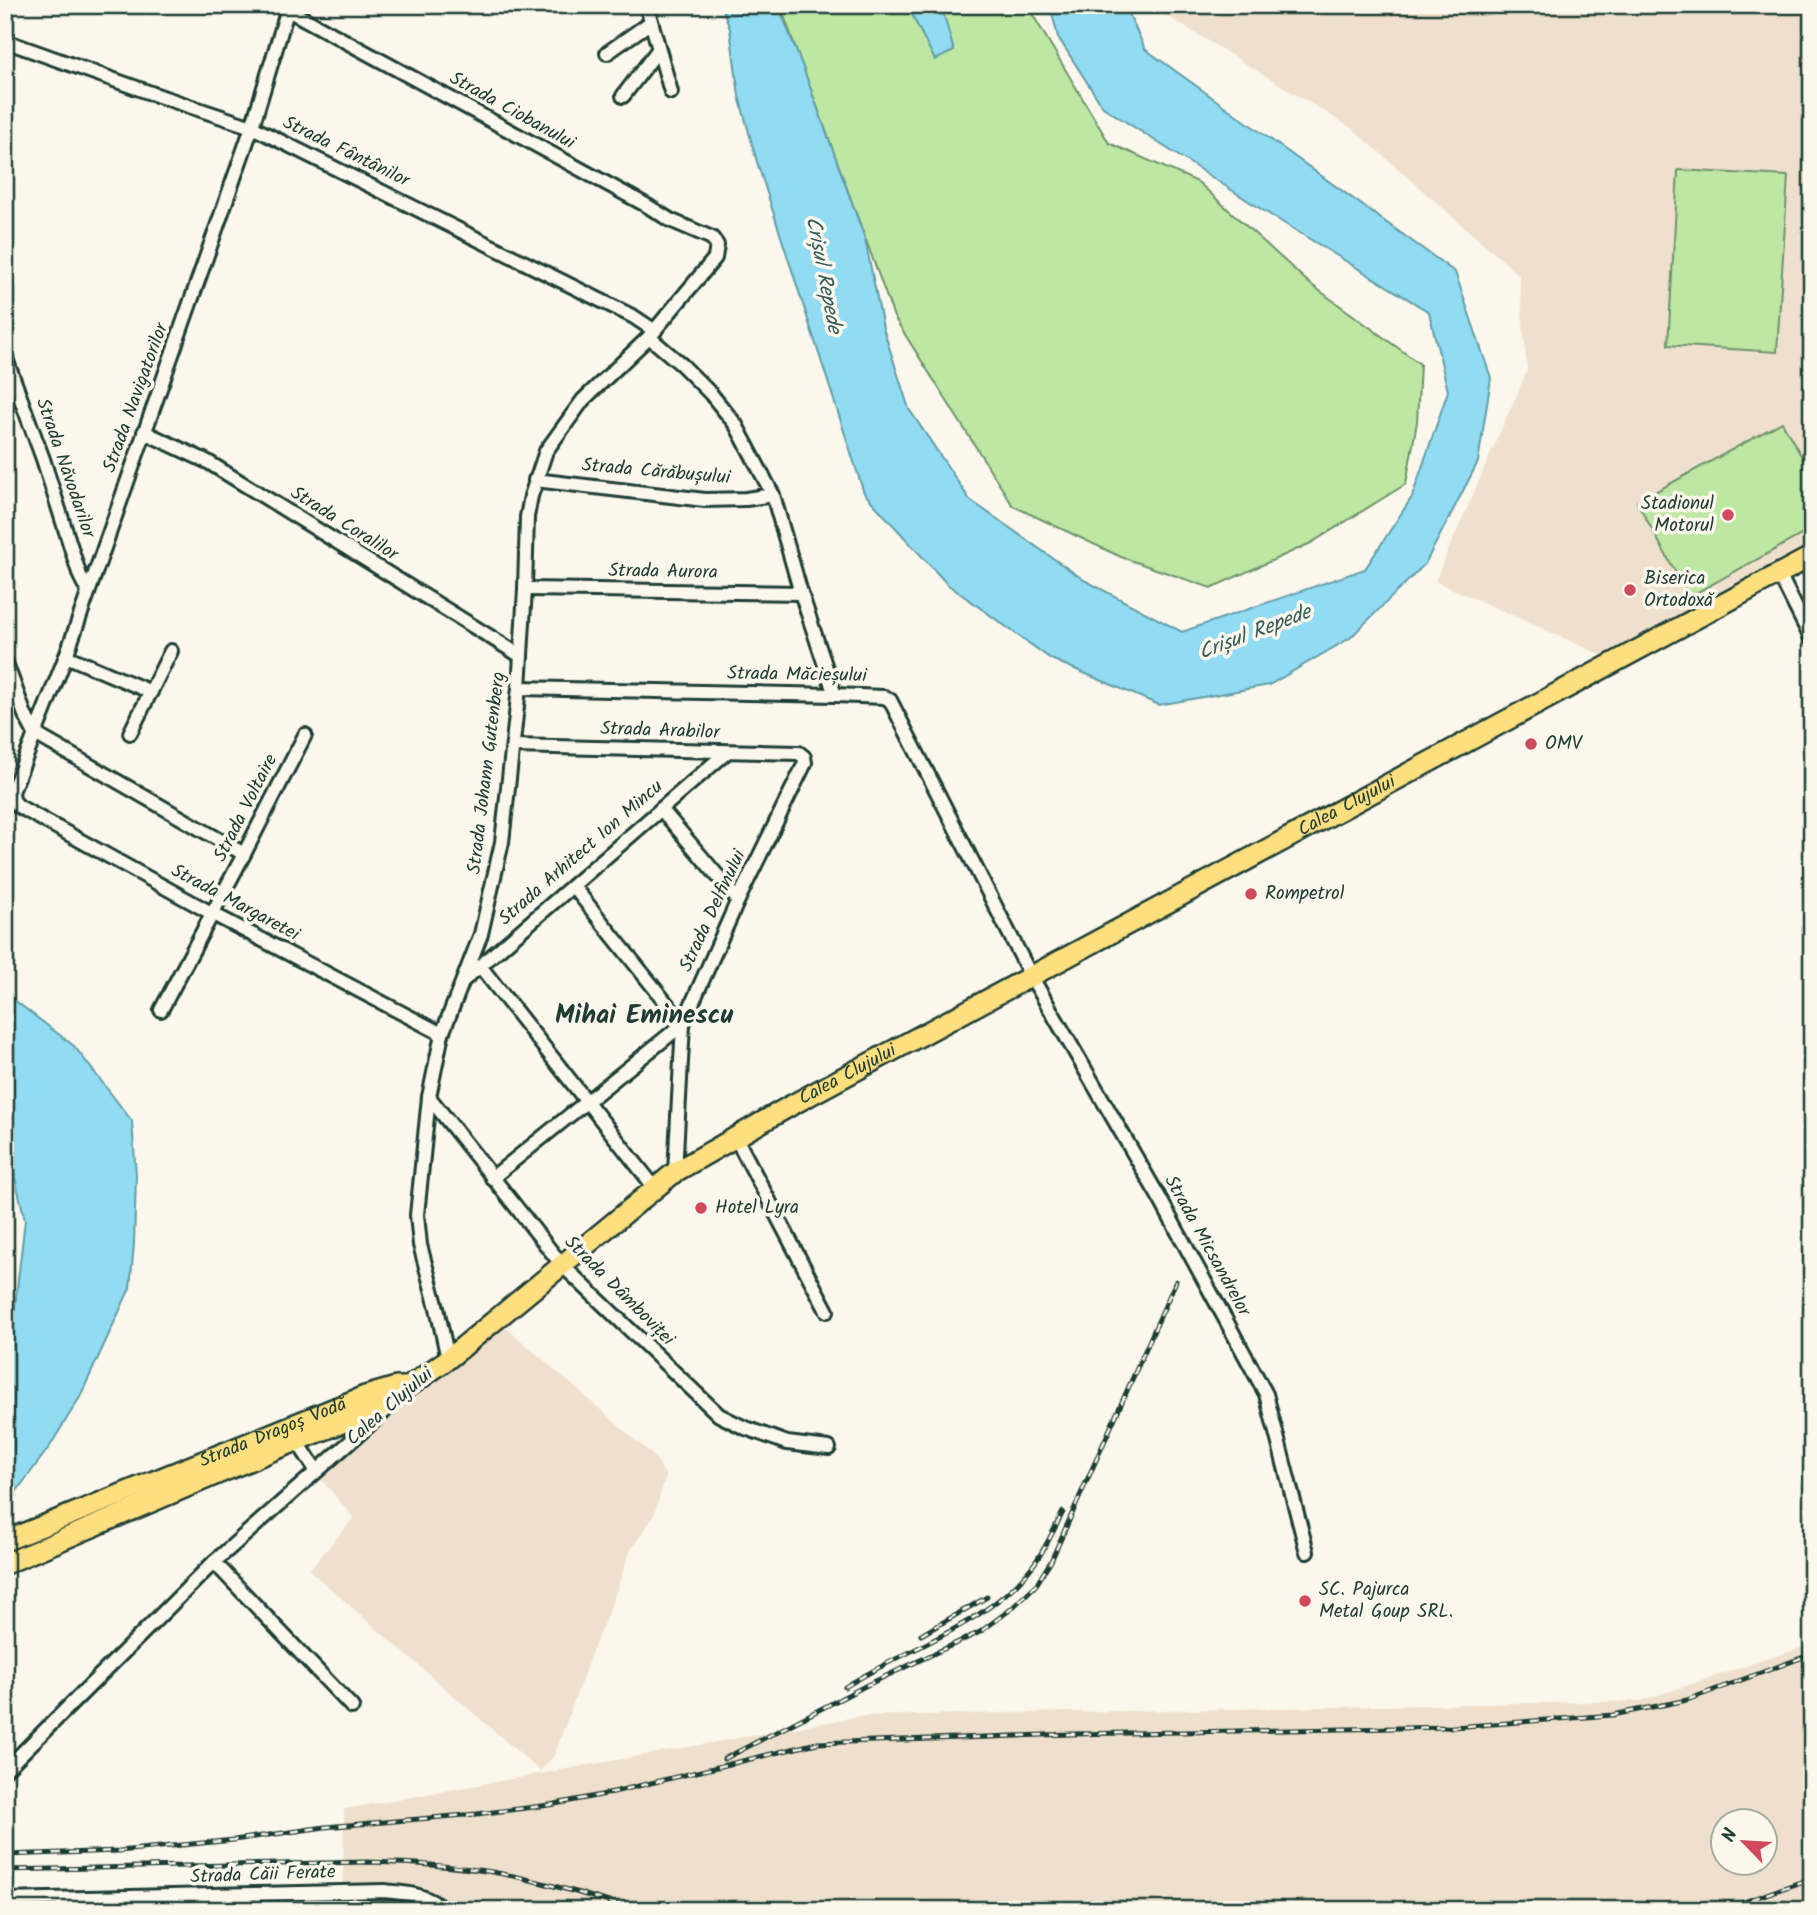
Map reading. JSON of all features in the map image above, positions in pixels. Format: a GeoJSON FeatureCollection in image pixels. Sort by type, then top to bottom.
{"type":"FeatureCollection","features":[{"type":"Feature","properties":{"kind":"main road","name":"Calea Clujului"},"geometry":{"type":"LineString","coordinates":[[407,1387],[448,1359],[675,1172],[735,1136],[1812,556]]}},
{"type":"Feature","properties":{"kind":"main road","name":"Strada Dragoș Vodă"},"geometry":{"type":"LineString","coordinates":[[5,1564],[272,1442],[365,1396],[396,1387],[407,1387]]}},
{"type":"Feature","properties":{"kind":"main road","name":"Strada Dragoș Vodă"},"geometry":{"type":"LineString","coordinates":[[5,1541],[272,1442],[297,1441],[377,1409],[407,1387]]}},
{"type":"Feature","properties":{"kind":"main road"},"geometry":{"type":"LineString","coordinates":[[297,1441],[296,1432],[301,1427],[355,1407],[365,1396]]}},
{"type":"Feature","properties":{"kind":"street"},"geometry":{"type":"LineString","coordinates":[[645,5],[671,92]]}},
{"type":"Feature","properties":{"kind":"street","name":"Strada Navigatorilor"},"geometry":{"type":"LineString","coordinates":[[13,800],[12,792],[66,656],[252,127],[289,8]]}},
{"type":"Feature","properties":{"kind":"street","name":"Strada Ciobanului"},"geometry":{"type":"LineString","coordinates":[[289,8],[670,220],[712,238],[718,245]]}},
{"type":"Feature","properties":{"kind":"street"},"geometry":{"type":"LineString","coordinates":[[607,53],[651,22]]}},
{"type":"Feature","properties":{"kind":"street","name":"Strada Fântânilor"},"geometry":{"type":"LineString","coordinates":[[5,41],[252,127],[634,317],[701,384],[736,425],[773,495],[801,593],[835,695]]}},
{"type":"Feature","properties":{"kind":"street"},"geometry":{"type":"LineString","coordinates":[[622,96],[658,50]]}},
{"type":"Feature","properties":{"kind":"street","name":"Strada Johann Gutenberg"},"geometry":{"type":"LineString","coordinates":[[448,1359],[419,1245],[417,1215],[429,1097],[442,1034],[481,934],[502,842],[519,688],[527,517],[535,480],[546,451],[583,400],[652,334],[715,258],[718,245]]}},
{"type":"Feature","properties":{"kind":"street","name":"Strada Năvodarilor"},"geometry":{"type":"LineString","coordinates":[[5,356],[43,458],[80,576],[88,592]]}},
{"type":"Feature","properties":{"kind":"street","name":"Strada Coralilor"},"geometry":{"type":"LineString","coordinates":[[144,432],[208,462],[521,656]]}},
{"type":"Feature","properties":{"kind":"street","name":"Strada Cărăbușului"},"geometry":{"type":"LineString","coordinates":[[535,480],[705,500],[773,495]]}},
{"type":"Feature","properties":{"kind":"street"},"geometry":{"type":"LineString","coordinates":[[1779,574],[1812,640]]}},
{"type":"Feature","properties":{"kind":"street","name":"Strada Aurora"},"geometry":{"type":"LineString","coordinates":[[525,589],[801,593]]}},
{"type":"Feature","properties":{"kind":"street"},"geometry":{"type":"LineString","coordinates":[[130,733],[171,651]]}},
{"type":"Feature","properties":{"kind":"street"},"geometry":{"type":"LineString","coordinates":[[66,656],[151,692]]}},
{"type":"Feature","properties":{"kind":"street"},"geometry":{"type":"LineString","coordinates":[[5,660],[25,715],[35,734],[244,854]]}},
{"type":"Feature","properties":{"kind":"street","name":"Strada Măcieșului"},"geometry":{"type":"LineString","coordinates":[[519,688],[835,695],[890,699],[1031,976]]}},
{"type":"Feature","properties":{"kind":"street","name":"Strada Voltaire"},"geometry":{"type":"LineString","coordinates":[[161,1010],[305,735]]}},
{"type":"Feature","properties":{"kind":"street","name":"Strada Arabilor"},"geometry":{"type":"LineString","coordinates":[[513,746],[799,754],[804,757]]}},
{"type":"Feature","properties":{"kind":"street","name":"Strada Arhitect Ion Mincu"},"geometry":{"type":"LineString","coordinates":[[461,982],[727,752]]}},
{"type":"Feature","properties":{"kind":"street","name":"Strada Delfinului"},"geometry":{"type":"LineString","coordinates":[[675,1172],[683,1024],[738,900],[805,763],[804,757]]}},
{"type":"Feature","properties":{"kind":"street","name":"Strada Margaretei"},"geometry":{"type":"LineString","coordinates":[[13,800],[18,806],[213,914],[442,1034]]}},
{"type":"Feature","properties":{"kind":"street"},"geometry":{"type":"LineString","coordinates":[[661,809],[738,900]]}},
{"type":"Feature","properties":{"kind":"street"},"geometry":{"type":"LineString","coordinates":[[492,1178],[683,1024],[573,886]]}},
{"type":"Feature","properties":{"kind":"street"},"geometry":{"type":"LineString","coordinates":[[480,966],[655,1188]]}},
{"type":"Feature","properties":{"kind":"street","name":"Strada Micsandrelor"},"geometry":{"type":"LineString","coordinates":[[1031,976],[1160,1199],[1266,1394],[1307,1552]]}},
{"type":"Feature","properties":{"kind":"street","name":"Strada Dâmboviței"},"geometry":{"type":"LineString","coordinates":[[429,1097],[562,1265],[719,1415],[786,1443],[829,1448]]}},
{"type":"Feature","properties":{"kind":"street"},"geometry":{"type":"LineString","coordinates":[[735,1136],[827,1311]]}},
{"type":"Feature","properties":{"kind":"street","name":"Calea Clujului"},"geometry":{"type":"LineString","coordinates":[[5,1770],[214,1562],[392,1405],[407,1387]]}},
{"type":"Feature","properties":{"kind":"street"},"geometry":{"type":"LineString","coordinates":[[297,1441],[316,1471]]}},
{"type":"Feature","properties":{"kind":"street"},"geometry":{"type":"LineString","coordinates":[[214,1562],[352,1707]]}},
{"type":"Feature","properties":{"kind":"street","name":"Strada Căii Ferate"},"geometry":{"type":"LineString","coordinates":[[76,1904],[384,1891],[432,1899],[445,1910]]}},
{"type":"Feature","properties":{"kind":"street"},"geometry":{"type":"LineString","coordinates":[[5,1900],[76,1904]]}},
{"type":"Feature","properties":{"kind":"shaded area"},"geometry":{"type":"Polygon","coordinates":[[[1149,5],[1812,5],[1812,557],[1606,657],[1435,581],[1527,371],[1519,275],[1353,129],[1149,5]]]}},
{"type":"Feature","properties":{"kind":"shaded area"},"geometry":{"type":"Polygon","coordinates":[[[502,1324],[656,1458],[666,1477],[653,1517],[630,1551],[554,1756],[540,1771],[309,1570],[354,1518],[317,1475],[502,1324]]]}},
{"type":"Feature","properties":{"kind":"shaded area"},"geometry":{"type":"Polygon","coordinates":[[[1812,1644],[1812,1910],[498,1910],[498,1907],[343,1885],[344,1809],[861,1716],[1640,1701],[1812,1644]]]}},
{"type":"Feature","properties":{"kind":"green space"},"geometry":{"type":"Polygon","coordinates":[[[780,5],[1027,5],[1109,143],[1198,182],[1309,283],[1420,364],[1417,422],[1406,484],[1311,543],[1211,588],[1121,557],[1013,506],[894,317],[780,5]]]}},
{"type":"Feature","properties":{"kind":"green space"},"geometry":{"type":"Polygon","coordinates":[[[1678,170],[1788,176],[1777,352],[1668,345],[1678,170]]]}},
{"type":"Feature","properties":{"kind":"green space","name":"Stadionul Motorul"},"geometry":{"type":"Polygon","coordinates":[[[1782,422],[1812,475],[1812,529],[1689,597],[1637,502],[1782,422]]]}},
{"type":"Feature","properties":{"kind":"water","name":"Crișul Repede"},"geometry":{"type":"Polygon","coordinates":[[[721,5],[778,5],[865,239],[883,328],[909,409],[970,500],[1084,580],[1182,632],[1365,569],[1412,497],[1448,391],[1429,312],[1264,211],[1103,107],[1058,37],[1050,5],[1125,5],[1145,49],[1455,272],[1491,378],[1478,462],[1425,564],[1350,638],[1269,685],[1159,705],[1051,659],[947,584],[864,493],[757,162],[739,96],[730,29],[721,5]]]}},
{"type":"Feature","properties":{"kind":"water"},"geometry":{"type":"Polygon","coordinates":[[[909,5],[941,5],[954,51],[935,60],[909,5]]]}},
{"type":"Feature","properties":{"kind":"water"},"geometry":{"type":"Polygon","coordinates":[[[5,993],[74,1046],[132,1121],[136,1175],[130,1288],[80,1397],[50,1446],[5,1507],[5,1324],[14,1314],[25,1220],[5,1135],[5,993]]]}},
{"type":"Feature","properties":{"kind":"railway"},"geometry":{"type":"LineString","coordinates":[[724,1759],[867,1685],[980,1632],[1011,1609],[1036,1585],[1051,1561],[1176,1281]]}},
{"type":"Feature","properties":{"kind":"railway"},"geometry":{"type":"LineString","coordinates":[[845,1687],[971,1619],[994,1603],[1016,1585],[1034,1564],[1063,1512]]}},
{"type":"Feature","properties":{"kind":"railway"},"geometry":{"type":"LineString","coordinates":[[921,1635],[987,1597]]}},
{"type":"Feature","properties":{"kind":"railway"},"geometry":{"type":"LineString","coordinates":[[5,1855],[119,1851],[550,1805],[817,1743],[1072,1734],[1453,1727],[1613,1715],[1687,1700],[1812,1654]]}},
{"type":"Feature","properties":{"kind":"railway"},"geometry":{"type":"LineString","coordinates":[[5,1870],[366,1862],[423,1864],[518,1877],[633,1910]]}},
{"type":"Feature","properties":{"kind":"railway"},"geometry":{"type":"LineString","coordinates":[[1721,1910],[1812,1878]]}},
{"type":"Feature","properties":{"kind":"place","name":"Stadionul Motorul"},"geometry":{"type":"Point","coordinates":[1728,515]}},
{"type":"Feature","properties":{"kind":"place","name":"Biserica Ortodoxă"},"geometry":{"type":"Point","coordinates":[1630,590]}},
{"type":"Feature","properties":{"kind":"place","name":"OMV"},"geometry":{"type":"Point","coordinates":[1531,744]}},
{"type":"Feature","properties":{"kind":"place","name":"Rompetrol"},"geometry":{"type":"Point","coordinates":[1251,894]}},
{"type":"Feature","properties":{"kind":"place","name":"Hotel Lyra"},"geometry":{"type":"Point","coordinates":[701,1208]}},
{"type":"Feature","properties":{"kind":"place","name":"SC. Pajurca Metal Goup SRL."},"geometry":{"type":"Point","coordinates":[1305,1601]}},
{"type":"Feature","properties":{"kind":"district","name":"Mihai Eminescu"},"geometry":{"type":"Point","coordinates":[644,1016]}}]}
